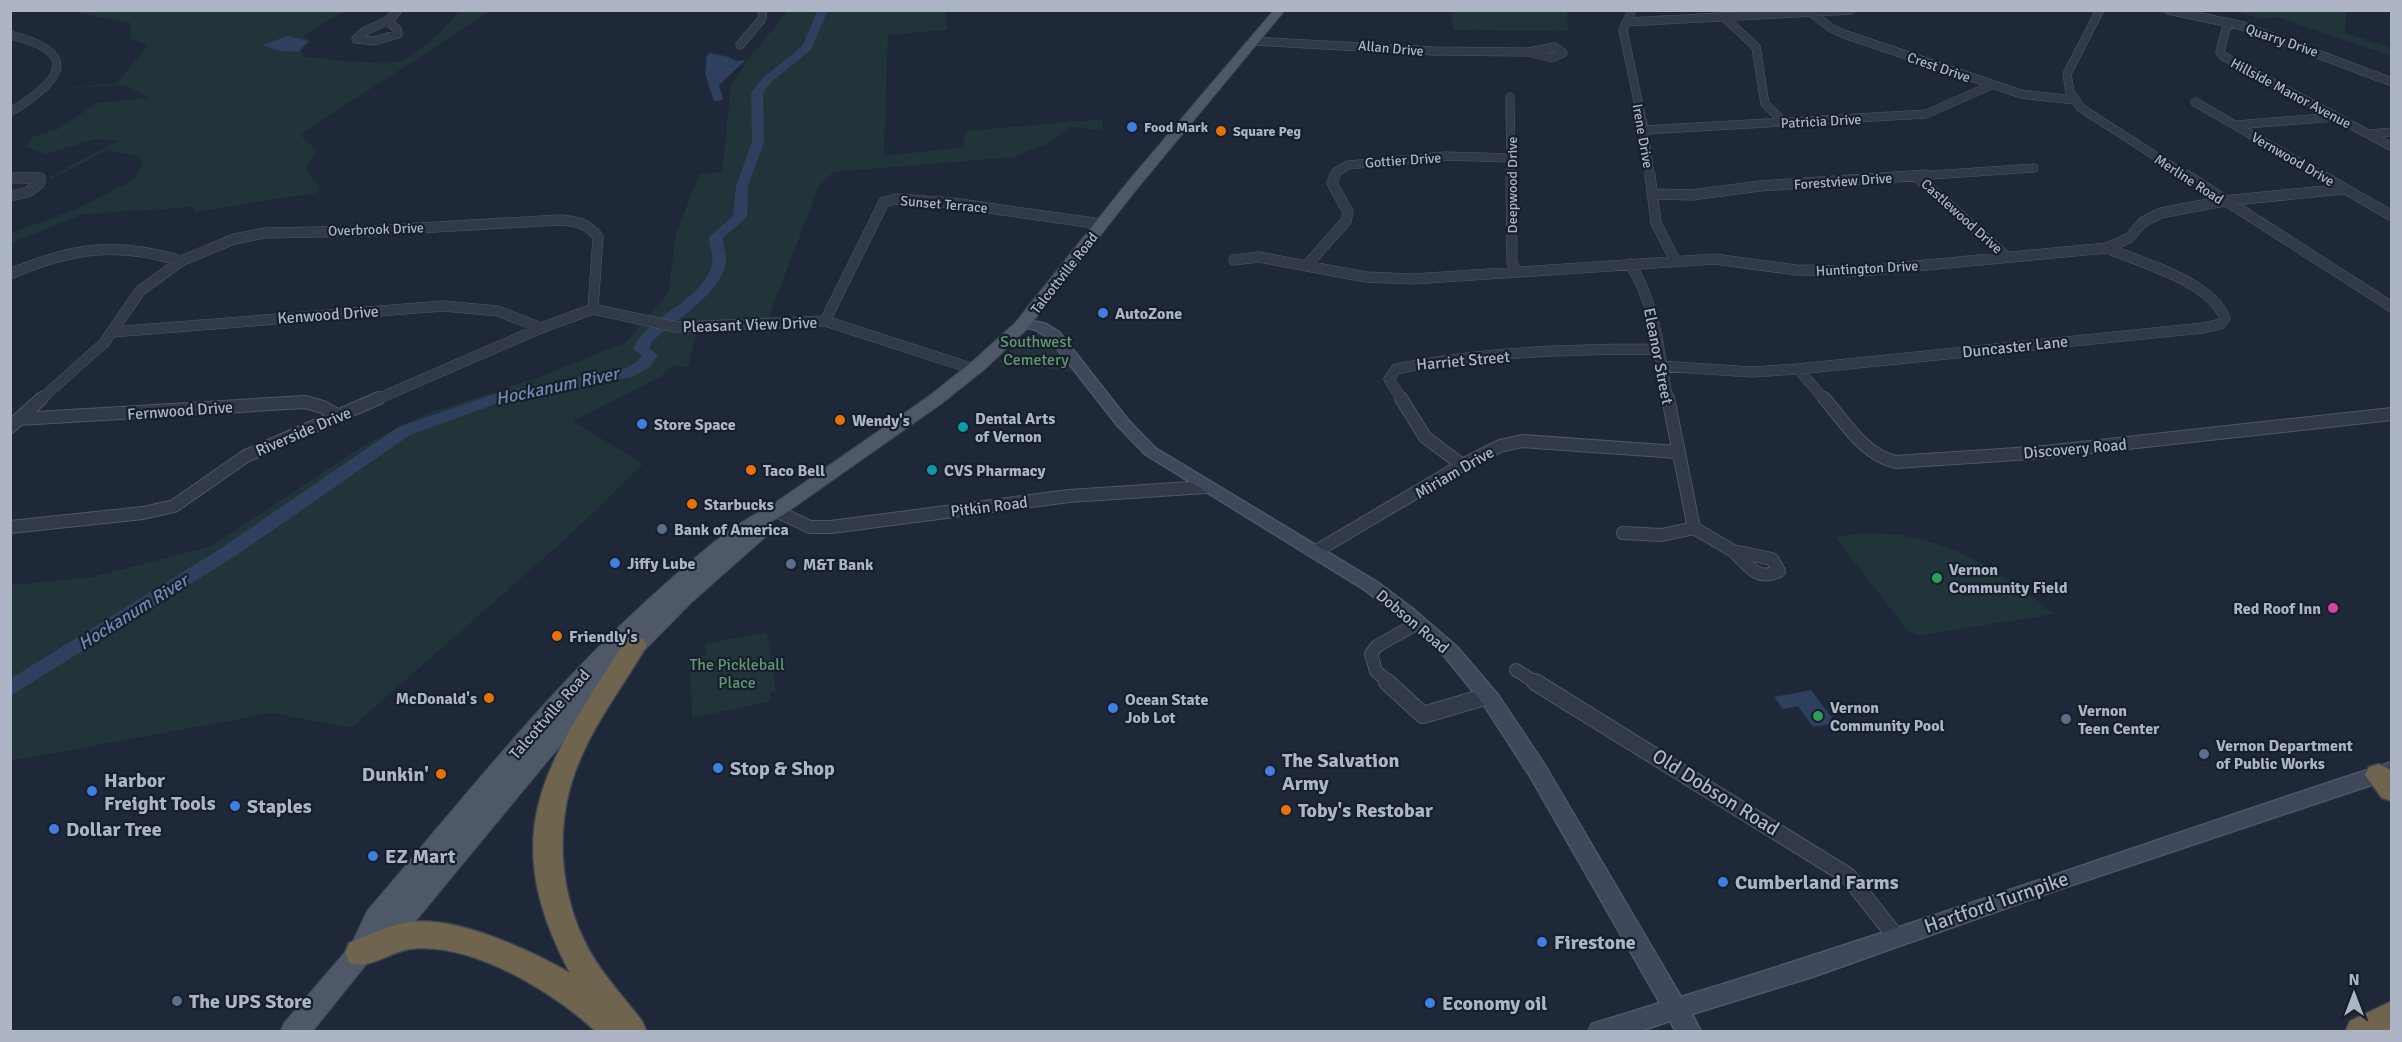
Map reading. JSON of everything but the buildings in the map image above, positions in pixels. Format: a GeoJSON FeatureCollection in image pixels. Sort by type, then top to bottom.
{"type":"FeatureCollection","features":[{"type":"Feature","properties":{"kind":"highway"},"geometry":{"type":"LineString","coordinates":[[632,1032],[590,978],[566,932],[549,880],[546,838],[553,795],[568,755],[635,645]]}},
{"type":"Feature","properties":{"kind":"highway"},"geometry":{"type":"LineString","coordinates":[[360,953],[392,939],[416,935],[437,936],[482,948],[520,961],[558,980],[581,996],[618,1032]]}},
{"type":"Feature","properties":{"kind":"highway"},"geometry":{"type":"LineString","coordinates":[[2361,1032],[2391,1015]]}},
{"type":"Feature","properties":{"kind":"main road","name":"Talcottville Road"},"geometry":{"type":"LineString","coordinates":[[294,1032],[360,953],[400,921],[405,899],[618,640],[703,562],[748,525],[776,511],[920,411],[974,369],[1024,323],[1101,224],[1280,10]]}},
{"type":"Feature","properties":{"kind":"main road","name":"Talcottville Road"},"geometry":{"type":"LineString","coordinates":[[566,706],[685,597],[761,532],[776,511]]}},
{"type":"Feature","properties":{"kind":"street"},"geometry":{"type":"LineString","coordinates":[[390,23],[397,29],[398,34],[374,41],[356,39],[366,30],[390,23],[398,10]]}},
{"type":"Feature","properties":{"kind":"street"},"geometry":{"type":"LineString","coordinates":[[740,45],[762,19],[764,10]]}},
{"type":"Feature","properties":{"kind":"street","name":"Irene Drive"},"geometry":{"type":"LineString","coordinates":[[1632,10],[1624,34],[1644,130],[1656,223],[1675,260]]}},
{"type":"Feature","properties":{"kind":"street"},"geometry":{"type":"LineString","coordinates":[[1627,22],[1851,10]]}},
{"type":"Feature","properties":{"kind":"street","name":"Quarry Drive"},"geometry":{"type":"LineString","coordinates":[[2168,10],[2228,22],[2357,67],[2391,82]]}},
{"type":"Feature","properties":{"kind":"street"},"geometry":{"type":"LineString","coordinates":[[2074,100],[2066,84],[2067,74],[2097,11]]}},
{"type":"Feature","properties":{"kind":"street","name":"Crest Drive"},"geometry":{"type":"LineString","coordinates":[[1812,13],[1831,28],[1844,34],[1992,85],[2028,96],[2074,100]]}},
{"type":"Feature","properties":{"kind":"street"},"geometry":{"type":"LineString","coordinates":[[1725,18],[1756,46],[1765,104],[1785,123]]}},
{"type":"Feature","properties":{"kind":"street","name":"Hillside Manor Avenue"},"geometry":{"type":"LineString","coordinates":[[2228,22],[2220,52],[2223,56],[2391,147]]}},
{"type":"Feature","properties":{"kind":"street"},"geometry":{"type":"LineString","coordinates":[[10,35],[46,45],[57,55],[59,66],[56,77],[39,94],[10,112]]}},
{"type":"Feature","properties":{"kind":"street","name":"Allan Drive"},"geometry":{"type":"LineString","coordinates":[[1254,40],[1434,51],[1528,52]]}},
{"type":"Feature","properties":{"kind":"street","name":"Patricia Drive"},"geometry":{"type":"LineString","coordinates":[[1644,130],[1926,114],[1992,85]]}},
{"type":"Feature","properties":{"kind":"street","name":"Deepwood Drive"},"geometry":{"type":"LineString","coordinates":[[1510,97],[1512,262],[1516,272]]}},
{"type":"Feature","properties":{"kind":"street","name":"Merline Road"},"geometry":{"type":"LineString","coordinates":[[2074,100],[2081,108],[2391,307]]}},
{"type":"Feature","properties":{"kind":"street","name":"Vernwood Drive"},"geometry":{"type":"LineString","coordinates":[[2195,102],[2391,216]]}},
{"type":"Feature","properties":{"kind":"street"},"geometry":{"type":"LineString","coordinates":[[2236,125],[2336,117]]}},
{"type":"Feature","properties":{"kind":"street"},"geometry":{"type":"LineString","coordinates":[[2367,134],[2391,132]]}},
{"type":"Feature","properties":{"kind":"street","name":"Gottier Drive"},"geometry":{"type":"LineString","coordinates":[[1307,265],[1346,221],[1348,212],[1332,183],[1336,172],[1348,165],[1444,156],[1512,158]]}},
{"type":"Feature","properties":{"kind":"street","name":"Forestview Drive"},"geometry":{"type":"LineString","coordinates":[[1652,194],[1692,195],[1760,186],[2034,168]]}},
{"type":"Feature","properties":{"kind":"street"},"geometry":{"type":"LineString","coordinates":[[10,178],[22,176],[40,178],[40,183],[28,192],[10,196]]}},
{"type":"Feature","properties":{"kind":"street","name":"Castlewood Drive"},"geometry":{"type":"LineString","coordinates":[[1916,176],[2007,257]]}},
{"type":"Feature","properties":{"kind":"street","name":"Huntington Drive"},"geometry":{"type":"LineString","coordinates":[[1234,260],[1259,257],[1366,277],[1413,279],[1715,259],[1834,272],[2107,248],[2129,238],[2143,222],[2161,213],[2224,201],[2344,189]]}},
{"type":"Feature","properties":{"kind":"street","name":"Sunset Terrace"},"geometry":{"type":"LineString","coordinates":[[825,321],[884,202],[896,199],[953,203],[1101,224]]}},
{"type":"Feature","properties":{"kind":"street","name":"Overbrook Drive"},"geometry":{"type":"LineString","coordinates":[[112,332],[120,315],[140,291],[181,261],[234,239],[265,233],[366,231],[560,220],[583,222],[592,227],[598,237],[593,309]]}},
{"type":"Feature","properties":{"kind":"street"},"geometry":{"type":"LineString","coordinates":[[10,274],[46,258],[91,248],[122,247],[181,261]]}},
{"type":"Feature","properties":{"kind":"street","name":"Duncaster Lane"},"geometry":{"type":"LineString","coordinates":[[1660,366],[1752,372],[1798,369],[2203,328],[2220,324],[2225,318],[2224,311],[2217,302],[2199,289],[2107,248]]}},
{"type":"Feature","properties":{"kind":"street","name":"Eleanor Street"},"geometry":{"type":"LineString","coordinates":[[1630,264],[1640,279],[1649,304],[1694,528]]}},
{"type":"Feature","properties":{"kind":"street","name":"Kenwood Drive"},"geometry":{"type":"LineString","coordinates":[[112,332],[443,306],[498,311],[541,328]]}},
{"type":"Feature","properties":{"kind":"street","name":"Pleasant View Drive"},"geometry":{"type":"LineString","coordinates":[[593,309],[644,322],[692,328],[825,321],[974,369]]}},
{"type":"Feature","properties":{"kind":"street","name":"Riverside Drive"},"geometry":{"type":"LineString","coordinates":[[10,527],[143,513],[174,506],[194,495],[246,456],[541,328],[593,309]]}},
{"type":"Feature","properties":{"kind":"street","name":"Dobson Road"},"geometry":{"type":"LineString","coordinates":[[1024,323],[1041,327],[1054,335],[1123,423],[1150,451],[1371,586],[1419,623],[1452,653],[1488,696],[1537,770],[1689,1032]]}},
{"type":"Feature","properties":{"kind":"street"},"geometry":{"type":"LineString","coordinates":[[15,423],[112,332]]}},
{"type":"Feature","properties":{"kind":"street","name":"Harriet Street"},"geometry":{"type":"LineString","coordinates":[[1462,465],[1425,437],[1389,379],[1396,369],[1436,361],[1611,349],[1657,349]]}},
{"type":"Feature","properties":{"kind":"street","name":"Discovery Road"},"geometry":{"type":"LineString","coordinates":[[1798,369],[1871,452],[1882,459],[1896,462],[2045,452],[2391,414]]}},
{"type":"Feature","properties":{"kind":"street","name":"Fernwood Drive"},"geometry":{"type":"LineString","coordinates":[[15,423],[305,402],[323,406],[339,416]]}},
{"type":"Feature","properties":{"kind":"street","name":"Miriam Drive"},"geometry":{"type":"LineString","coordinates":[[1316,552],[1462,465],[1500,447],[1522,441],[1678,452]]}},
{"type":"Feature","properties":{"kind":"street","name":"Pitkin Road"},"geometry":{"type":"LineString","coordinates":[[776,511],[810,527],[831,527],[1069,496],[1206,487]]}},
{"type":"Feature","properties":{"kind":"street"},"geometry":{"type":"LineString","coordinates":[[1623,533],[1662,535],[1694,528],[1733,551]]}},
{"type":"Feature","properties":{"kind":"street"},"geometry":{"type":"LineString","coordinates":[[1419,623],[1377,646],[1371,654],[1376,671],[1423,715],[1488,696]]}},
{"type":"Feature","properties":{"kind":"street","name":"Old Dobson Road"},"geometry":{"type":"LineString","coordinates":[[1516,670],[1848,876],[1896,937]]}},
{"type":"Feature","properties":{"kind":"street","name":"Hartford Turnpike"},"geometry":{"type":"LineString","coordinates":[[1600,1032],[1803,970],[1896,937],[2388,779]]}},
{"type":"Feature","properties":{"kind":"green space"},"geometry":{"type":"Polygon","coordinates":[[[70,11],[344,11],[304,36],[311,41],[301,50],[304,56],[382,63],[400,61],[417,52],[460,11],[490,11],[300,135],[318,151],[305,168],[320,187],[316,193],[196,212],[193,207],[84,214],[11,243],[11,233],[74,210],[135,179],[142,164],[139,157],[108,150],[50,180],[50,177],[117,141],[94,139],[47,154],[25,147],[32,137],[58,129],[97,103],[148,98],[126,85],[51,89],[117,83],[148,45],[131,39],[131,23],[70,11]]]}},
{"type":"Feature","properties":{"kind":"green space"},"geometry":{"type":"Polygon","coordinates":[[[788,11],[945,11],[948,30],[888,35],[884,156],[964,147],[965,131],[1103,119],[1102,130],[1070,127],[1048,143],[1015,157],[834,172],[820,184],[764,329],[697,333],[688,367],[673,365],[660,377],[573,421],[643,464],[570,535],[351,728],[272,713],[11,761],[11,585],[92,577],[212,546],[366,444],[425,414],[537,378],[626,342],[668,293],[676,234],[699,174],[722,172],[731,86],[749,58],[788,11]]]}},
{"type":"Feature","properties":{"kind":"green space"},"geometry":{"type":"Polygon","coordinates":[[[1452,11],[1567,11],[1568,31],[1453,30],[1452,11]]]}},
{"type":"Feature","properties":{"kind":"green space"},"geometry":{"type":"Polygon","coordinates":[[[2239,11],[2346,11],[2345,33],[2391,48],[2391,56],[2277,17],[2260,19],[2239,11]]]}},
{"type":"Feature","properties":{"kind":"green space","name":"Southwest Cemetery"},"geometry":{"type":"Polygon","coordinates":[[[1039,332],[1044,334],[1074,372],[997,363],[1024,338],[1039,332]]]}},
{"type":"Feature","properties":{"kind":"green space","name":"Vernon Community Field"},"geometry":{"type":"Polygon","coordinates":[[[1859,533],[1906,536],[1947,548],[2003,576],[2054,614],[1919,636],[1908,631],[1835,537],[1859,533]]]}},
{"type":"Feature","properties":{"kind":"green space","name":"The Pickleball Place"},"geometry":{"type":"Polygon","coordinates":[[[767,632],[776,691],[770,692],[771,701],[692,718],[690,658],[706,654],[705,644],[767,632]]]}},
{"type":"Feature","properties":{"kind":"water"},"geometry":{"type":"Polygon","coordinates":[[[288,36],[308,41],[298,52],[280,51],[262,45],[288,36]]]}},
{"type":"Feature","properties":{"kind":"water"},"geometry":{"type":"Polygon","coordinates":[[[710,53],[736,61],[746,60],[719,85],[723,99],[720,101],[714,101],[705,74],[707,55],[710,53]]]}},
{"type":"Feature","properties":{"kind":"water","name":"Vernon Community Pool"},"geometry":{"type":"Polygon","coordinates":[[[1811,690],[1836,723],[1813,727],[1798,706],[1783,709],[1774,697],[1811,690]]]}},
{"type":"Feature","properties":{"kind":"waterway","name":"Hockanum River"},"geometry":{"type":"LineString","coordinates":[[10,689],[230,551],[404,431],[509,394],[616,376],[640,367],[650,355],[641,349],[644,341],[690,303],[713,278],[719,264],[716,237],[740,217],[742,186],[758,142],[757,93],[767,80],[807,48],[823,10]]}},
{"type":"Feature","properties":{"kind":"place","name":"Food Mark"},"geometry":{"type":"Point","coordinates":[1132,127]}},
{"type":"Feature","properties":{"kind":"place","name":"Square Peg"},"geometry":{"type":"Point","coordinates":[1221,131]}},
{"type":"Feature","properties":{"kind":"place","name":"AutoZone"},"geometry":{"type":"Point","coordinates":[1103,313]}},
{"type":"Feature","properties":{"kind":"place","name":"Wendy's"},"geometry":{"type":"Point","coordinates":[840,420]}},
{"type":"Feature","properties":{"kind":"place","name":"Store Space"},"geometry":{"type":"Point","coordinates":[642,424]}},
{"type":"Feature","properties":{"kind":"place","name":"Dental Arts of Vernon"},"geometry":{"type":"Point","coordinates":[963,427]}},
{"type":"Feature","properties":{"kind":"place","name":"Taco Bell"},"geometry":{"type":"Point","coordinates":[751,470]}},
{"type":"Feature","properties":{"kind":"place","name":"CVS Pharmacy"},"geometry":{"type":"Point","coordinates":[932,470]}},
{"type":"Feature","properties":{"kind":"place","name":"Starbucks"},"geometry":{"type":"Point","coordinates":[692,504]}},
{"type":"Feature","properties":{"kind":"place","name":"Bank of America"},"geometry":{"type":"Point","coordinates":[662,529]}},
{"type":"Feature","properties":{"kind":"place","name":"Jiffy Lube"},"geometry":{"type":"Point","coordinates":[615,563]}},
{"type":"Feature","properties":{"kind":"place","name":"M&T Bank"},"geometry":{"type":"Point","coordinates":[791,564]}},
{"type":"Feature","properties":{"kind":"place","name":"Vernon Community Field"},"geometry":{"type":"Point","coordinates":[1937,578]}},
{"type":"Feature","properties":{"kind":"place","name":"Red Roof Inn"},"geometry":{"type":"Point","coordinates":[2333,608]}},
{"type":"Feature","properties":{"kind":"place","name":"Friendly's"},"geometry":{"type":"Point","coordinates":[557,636]}},
{"type":"Feature","properties":{"kind":"place","name":"McDonald's"},"geometry":{"type":"Point","coordinates":[489,698]}},
{"type":"Feature","properties":{"kind":"place","name":"Ocean State Job Lot"},"geometry":{"type":"Point","coordinates":[1113,708]}},
{"type":"Feature","properties":{"kind":"place","name":"Vernon Community Pool"},"geometry":{"type":"Point","coordinates":[1818,716]}},
{"type":"Feature","properties":{"kind":"place","name":"Vernon Teen Center"},"geometry":{"type":"Point","coordinates":[2066,719]}},
{"type":"Feature","properties":{"kind":"place","name":"Vernon Department of Public Works"},"geometry":{"type":"Point","coordinates":[2204,754]}},
{"type":"Feature","properties":{"kind":"place","name":"Stop & Shop"},"geometry":{"type":"Point","coordinates":[718,768]}},
{"type":"Feature","properties":{"kind":"place","name":"The Salvation Army"},"geometry":{"type":"Point","coordinates":[1270,771]}},
{"type":"Feature","properties":{"kind":"place","name":"Dunkin'"},"geometry":{"type":"Point","coordinates":[441,774]}},
{"type":"Feature","properties":{"kind":"place","name":"Harbor Freight Tools"},"geometry":{"type":"Point","coordinates":[92,791]}},
{"type":"Feature","properties":{"kind":"place","name":"Staples"},"geometry":{"type":"Point","coordinates":[235,806]}},
{"type":"Feature","properties":{"kind":"place","name":"Toby's Restobar"},"geometry":{"type":"Point","coordinates":[1286,810]}},
{"type":"Feature","properties":{"kind":"place","name":"Dollar Tree"},"geometry":{"type":"Point","coordinates":[54,829]}},
{"type":"Feature","properties":{"kind":"place","name":"EZ Mart"},"geometry":{"type":"Point","coordinates":[373,856]}},
{"type":"Feature","properties":{"kind":"place","name":"Cumberland Farms"},"geometry":{"type":"Point","coordinates":[1723,882]}},
{"type":"Feature","properties":{"kind":"place","name":"Firestone"},"geometry":{"type":"Point","coordinates":[1542,942]}},
{"type":"Feature","properties":{"kind":"place","name":"The UPS Store"},"geometry":{"type":"Point","coordinates":[177,1001]}},
{"type":"Feature","properties":{"kind":"place","name":"Economy oil"},"geometry":{"type":"Point","coordinates":[1430,1003]}}]}
